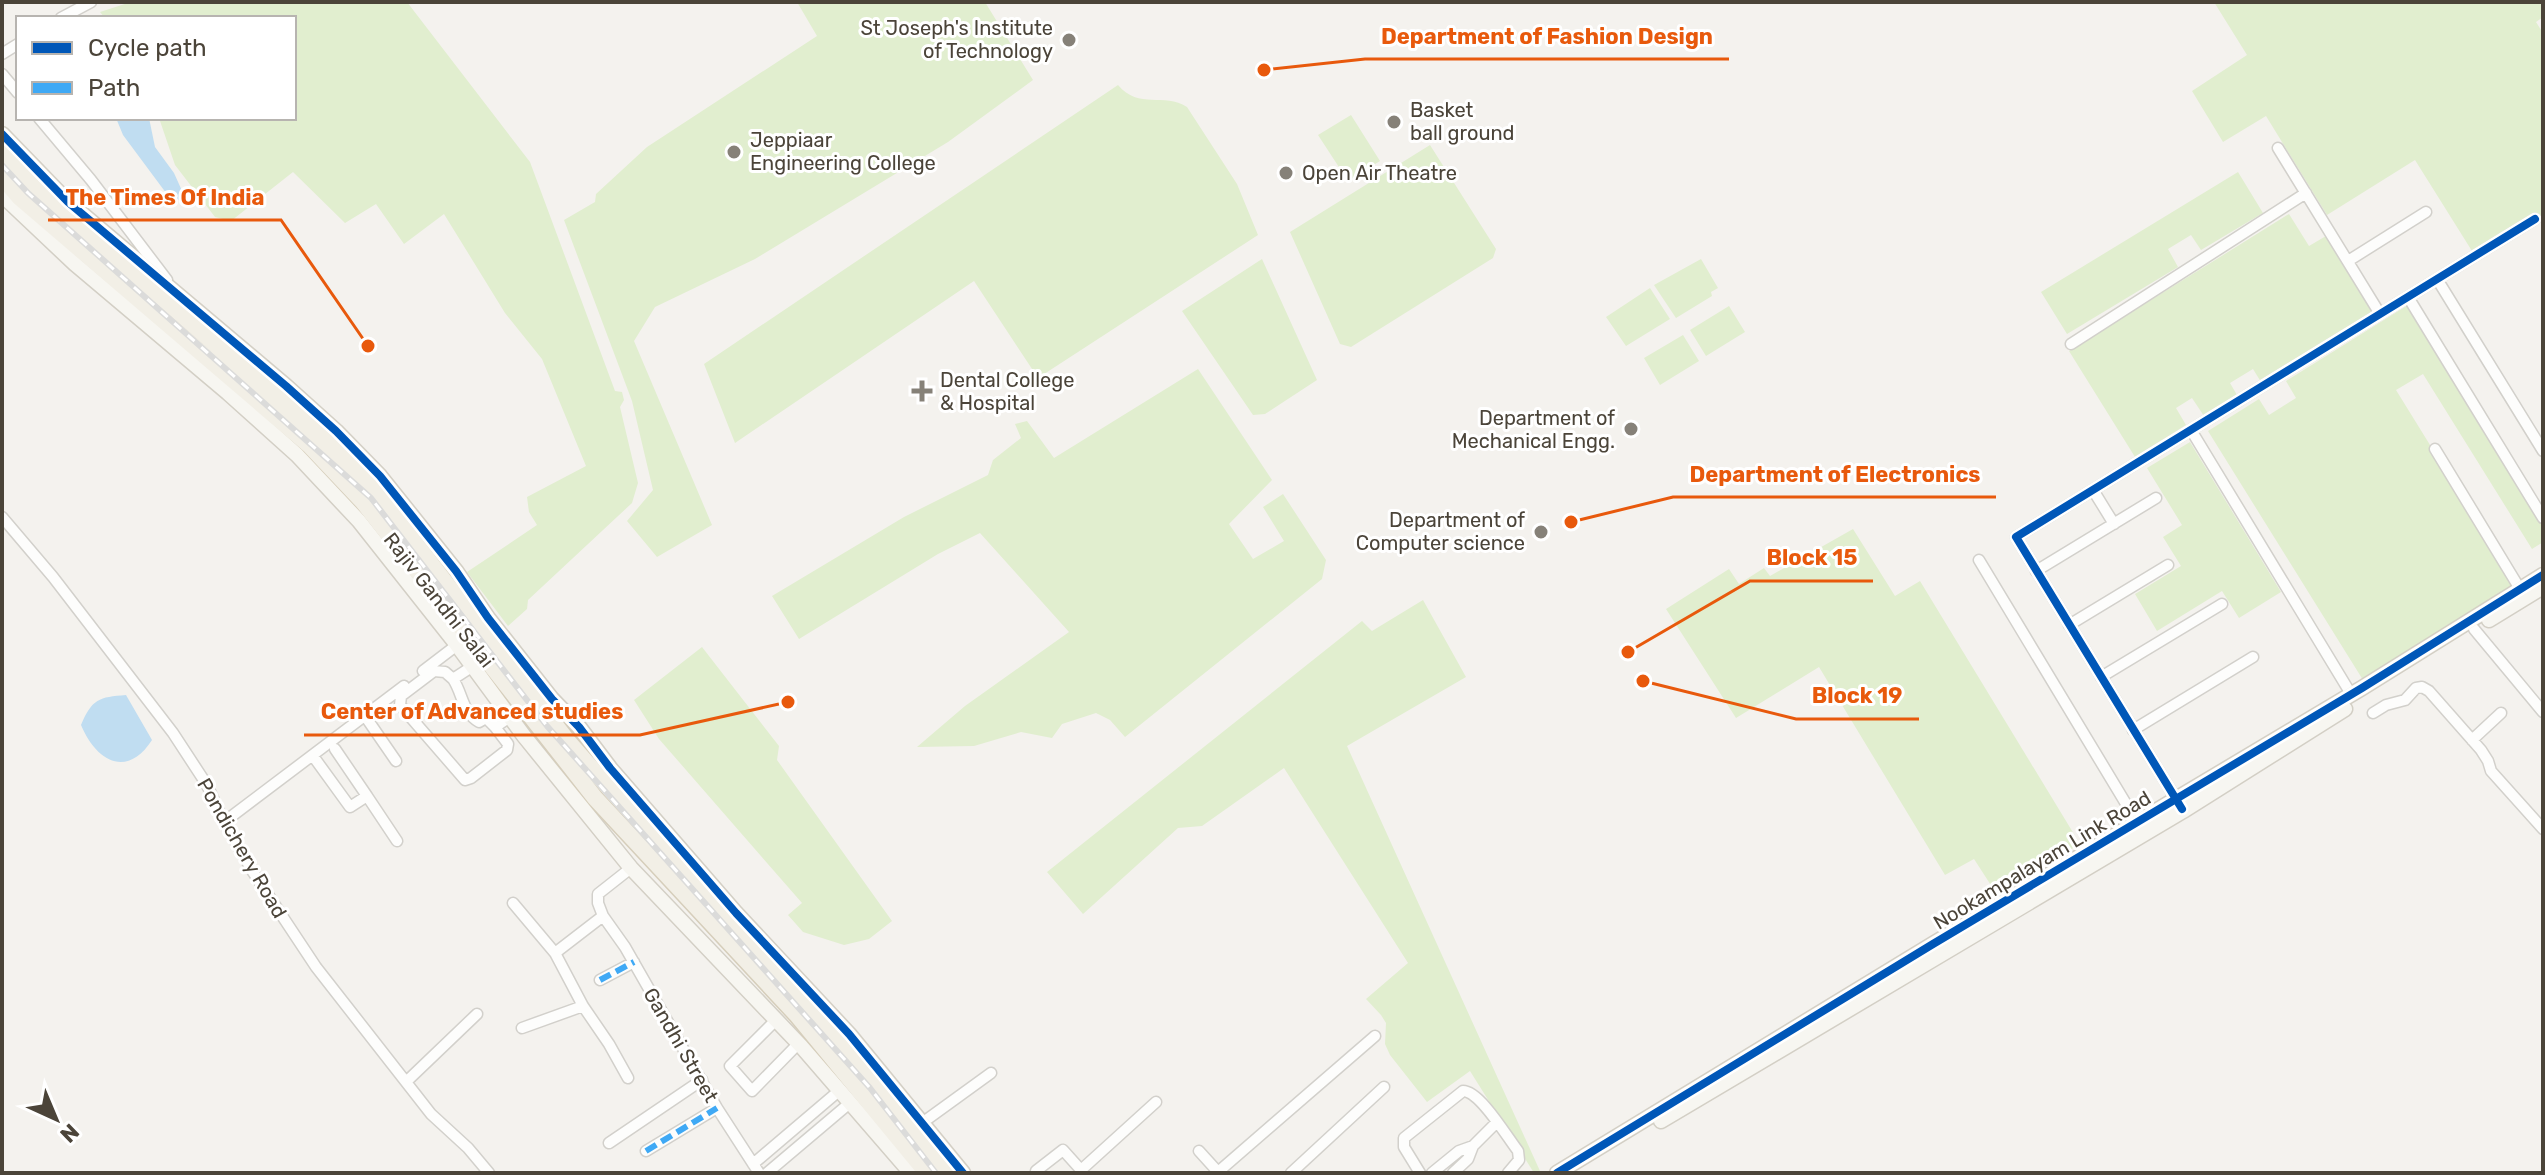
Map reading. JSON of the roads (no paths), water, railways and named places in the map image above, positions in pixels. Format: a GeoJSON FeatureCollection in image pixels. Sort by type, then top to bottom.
{"type":"FeatureCollection","features":[{"type":"Feature","properties":{"kind":"main road","name":"Rajiv Gandhi Salai"},"geometry":{"type":"LineString","coordinates":[[2,151],[32,186],[124,259],[321,435],[375,491],[595,798],[805,1025],[927,1173]]}},
{"type":"Feature","properties":{"kind":"main road","name":"Rajiv Gandhi Salai"},"geometry":{"type":"LineString","coordinates":[[2,177],[20,198],[310,446],[363,502],[597,775],[808,1003],[948,1173]]}},
{"type":"Feature","properties":{"kind":"street"},"geometry":{"type":"LineString","coordinates":[[65,16],[91,2]]}},
{"type":"Feature","properties":{"kind":"street"},"geometry":{"type":"LineString","coordinates":[[2,74],[16,91]]}},
{"type":"Feature","properties":{"kind":"street"},"geometry":{"type":"LineString","coordinates":[[41,120],[91,180],[183,301]]}},
{"type":"Feature","properties":{"kind":"street"},"geometry":{"type":"LineString","coordinates":[[2,134],[124,259],[183,301],[296,395],[380,476],[552,699],[736,913],[849,1034],[963,1173]]}},
{"type":"Feature","properties":{"kind":"street"},"geometry":{"type":"LineString","coordinates":[[2278,148],[2380,314]]}},
{"type":"Feature","properties":{"kind":"street"},"geometry":{"type":"LineString","coordinates":[[2071,344],[2306,193]]}},
{"type":"Feature","properties":{"kind":"street"},"geometry":{"type":"LineString","coordinates":[[2,195],[75,264],[297,455],[359,521],[631,868],[777,1019],[911,1173]]}},
{"type":"Feature","properties":{"kind":"street"},"geometry":{"type":"LineString","coordinates":[[2348,261],[2426,212]]}},
{"type":"Feature","properties":{"kind":"street"},"geometry":{"type":"LineString","coordinates":[[2179,805],[2016,537],[2535,219]]}},
{"type":"Feature","properties":{"kind":"street"},"geometry":{"type":"LineString","coordinates":[[2437,279],[2543,451]]}},
{"type":"Feature","properties":{"kind":"street"},"geometry":{"type":"LineString","coordinates":[[2408,297],[2543,518]]}},
{"type":"Feature","properties":{"kind":"street"},"geometry":{"type":"LineString","coordinates":[[2191,430],[2351,694]]}},
{"type":"Feature","properties":{"kind":"street"},"geometry":{"type":"LineString","coordinates":[[2435,449],[2520,589]]}},
{"type":"Feature","properties":{"kind":"street"},"geometry":{"type":"LineString","coordinates":[[2093,490],[2114,524]]}},
{"type":"Feature","properties":{"kind":"street"},"geometry":{"type":"LineString","coordinates":[[2036,571],[2156,498]]}},
{"type":"Feature","properties":{"kind":"street","name":"Pondichery Road"},"geometry":{"type":"LineString","coordinates":[[2,517],[53,577],[173,733],[207,785],[253,872],[316,967],[431,1114],[468,1148],[489,1173]]}},
{"type":"Feature","properties":{"kind":"street"},"geometry":{"type":"LineString","coordinates":[[1979,560],[2137,822]]}},
{"type":"Feature","properties":{"kind":"street"},"geometry":{"type":"LineString","coordinates":[[2069,625],[2168,565]]}},
{"type":"Feature","properties":{"kind":"street","name":"Nookampalayam Link Road"},"geometry":{"type":"LineString","coordinates":[[1557,1173],[2137,822],[2179,805],[2543,575]]}},
{"type":"Feature","properties":{"kind":"street","name":"Nookampalayam Link Road"},"geometry":{"type":"LineString","coordinates":[[1573,1173],[2543,587]]}},
{"type":"Feature","properties":{"kind":"street"},"geometry":{"type":"LineString","coordinates":[[2101,677],[2222,604]]}},
{"type":"Feature","properties":{"kind":"street"},"geometry":{"type":"LineString","coordinates":[[2471,631],[2507,667],[2543,712]]}},
{"type":"Feature","properties":{"kind":"street"},"geometry":{"type":"LineString","coordinates":[[224,822],[457,645]]}},
{"type":"Feature","properties":{"kind":"street"},"geometry":{"type":"LineString","coordinates":[[2133,730],[2253,657]]}},
{"type":"Feature","properties":{"kind":"street"},"geometry":{"type":"LineString","coordinates":[[453,679],[473,666]]}},
{"type":"Feature","properties":{"kind":"street"},"geometry":{"type":"LineString","coordinates":[[434,671],[445,672],[453,679],[461,702],[475,721],[486,718],[495,727],[508,744],[507,750],[471,778],[462,778],[399,701],[401,696],[434,671]]}},
{"type":"Feature","properties":{"kind":"street"},"geometry":{"type":"LineString","coordinates":[[2373,713],[2386,705],[2405,700],[2416,688],[2429,691],[2472,740],[2488,761],[2491,771],[2543,829]]}},
{"type":"Feature","properties":{"kind":"street"},"geometry":{"type":"LineString","coordinates":[[2472,740],[2501,713]]}},
{"type":"Feature","properties":{"kind":"street"},"geometry":{"type":"LineString","coordinates":[[365,716],[396,761]]}},
{"type":"Feature","properties":{"kind":"street"},"geometry":{"type":"LineString","coordinates":[[495,727],[510,717]]}},
{"type":"Feature","properties":{"kind":"street"},"geometry":{"type":"LineString","coordinates":[[335,749],[397,841]]}},
{"type":"Feature","properties":{"kind":"street"},"geometry":{"type":"LineString","coordinates":[[313,756],[350,807],[367,796]]}},
{"type":"Feature","properties":{"kind":"street"},"geometry":{"type":"LineString","coordinates":[[555,953],[603,916],[598,894],[631,868]]}},
{"type":"Feature","properties":{"kind":"street"},"geometry":{"type":"LineString","coordinates":[[513,903],[555,953],[583,1006],[628,1078]]}},
{"type":"Feature","properties":{"kind":"street","name":"Gandhi Street"},"geometry":{"type":"LineString","coordinates":[[603,916],[634,962],[717,1108],[756,1168]]}},
{"type":"Feature","properties":{"kind":"street"},"geometry":{"type":"LineString","coordinates":[[600,980],[634,962]]}},
{"type":"Feature","properties":{"kind":"street"},"geometry":{"type":"LineString","coordinates":[[522,1028],[583,1006]]}},
{"type":"Feature","properties":{"kind":"street"},"geometry":{"type":"LineString","coordinates":[[407,1081],[477,1014]]}},
{"type":"Feature","properties":{"kind":"street"},"geometry":{"type":"LineString","coordinates":[[777,1019],[730,1066],[752,1091],[799,1043]]}},
{"type":"Feature","properties":{"kind":"street"},"geometry":{"type":"LineString","coordinates":[[1199,1151],[1218,1172],[1375,1036]]}},
{"type":"Feature","properties":{"kind":"street"},"geometry":{"type":"LineString","coordinates":[[922,1123],[991,1073]]}},
{"type":"Feature","properties":{"kind":"street"},"geometry":{"type":"LineString","coordinates":[[609,1143],[702,1080]]}},
{"type":"Feature","properties":{"kind":"street"},"geometry":{"type":"LineString","coordinates":[[1291,1173],[1384,1087]]}},
{"type":"Feature","properties":{"kind":"street"},"geometry":{"type":"LineString","coordinates":[[756,1168],[840,1090]]}},
{"type":"Feature","properties":{"kind":"street"},"geometry":{"type":"LineString","coordinates":[[1420,1173],[1404,1147],[1404,1138],[1463,1091],[1472,1092],[1478,1097],[1518,1151],[1515,1165],[1508,1173]]}},
{"type":"Feature","properties":{"kind":"street"},"geometry":{"type":"LineString","coordinates":[[767,1173],[851,1102]]}},
{"type":"Feature","properties":{"kind":"street"},"geometry":{"type":"LineString","coordinates":[[1034,1172],[1063,1150],[1082,1172],[1156,1102]]}},
{"type":"Feature","properties":{"kind":"street"},"geometry":{"type":"LineString","coordinates":[[646,1151],[717,1108]]}},
{"type":"Feature","properties":{"kind":"street"},"geometry":{"type":"LineString","coordinates":[[1453,1173],[1468,1159],[1473,1146],[1496,1123]]}},
{"type":"Feature","properties":{"kind":"street"},"geometry":{"type":"LineString","coordinates":[[1432,1173],[1459,1151],[1473,1146]]}},
{"type":"Feature","properties":{"kind":"water"},"geometry":{"type":"Polygon","coordinates":[[[117,120],[149,120],[155,147],[174,173],[183,193],[175,205],[123,135],[117,120]]]}},
{"type":"Feature","properties":{"kind":"water"},"geometry":{"type":"Polygon","coordinates":[[[126,695],[152,740],[132,759],[113,761],[95,748],[81,725],[98,701],[126,695]]]}},
{"type":"Feature","properties":{"kind":"railway"},"geometry":{"type":"LineString","coordinates":[[2,165],[28,193],[371,498],[547,726],[870,1088],[936,1173]]}},
{"type":"Feature","properties":{"kind":"place","name":"St Joseph's Institute of Technology"},"geometry":{"type":"Point","coordinates":[1069,40]}},
{"type":"Feature","properties":{"kind":"place","name":"Department of Fashion Design"},"geometry":{"type":"Point","coordinates":[1264,70]}},
{"type":"Feature","properties":{"kind":"place","name":"Basket ball ground"},"geometry":{"type":"Point","coordinates":[1394,122]}},
{"type":"Feature","properties":{"kind":"place","name":"Jeppiaar Engineering College"},"geometry":{"type":"Point","coordinates":[734,152]}},
{"type":"Feature","properties":{"kind":"place","name":"Open Air Theatre"},"geometry":{"type":"Point","coordinates":[1286,173]}},
{"type":"Feature","properties":{"kind":"place","name":"The Times Of India"},"geometry":{"type":"Point","coordinates":[368,346]}},
{"type":"Feature","properties":{"kind":"place","name":"Dental College & Hospital"},"geometry":{"type":"Point","coordinates":[922,391]}},
{"type":"Feature","properties":{"kind":"place","name":"Department of Mechanical Engg."},"geometry":{"type":"Point","coordinates":[1631,429]}},
{"type":"Feature","properties":{"kind":"place","name":"Department of Electronics"},"geometry":{"type":"Point","coordinates":[1571,522]}},
{"type":"Feature","properties":{"kind":"place","name":"Department of Computer science"},"geometry":{"type":"Point","coordinates":[1541,532]}},
{"type":"Feature","properties":{"kind":"place","name":"Block 15"},"geometry":{"type":"Point","coordinates":[1628,652]}},
{"type":"Feature","properties":{"kind":"place","name":"Block 19"},"geometry":{"type":"Point","coordinates":[1643,681]}},
{"type":"Feature","properties":{"kind":"place","name":"Center of Advanced studies"},"geometry":{"type":"Point","coordinates":[788,702]}}]}
